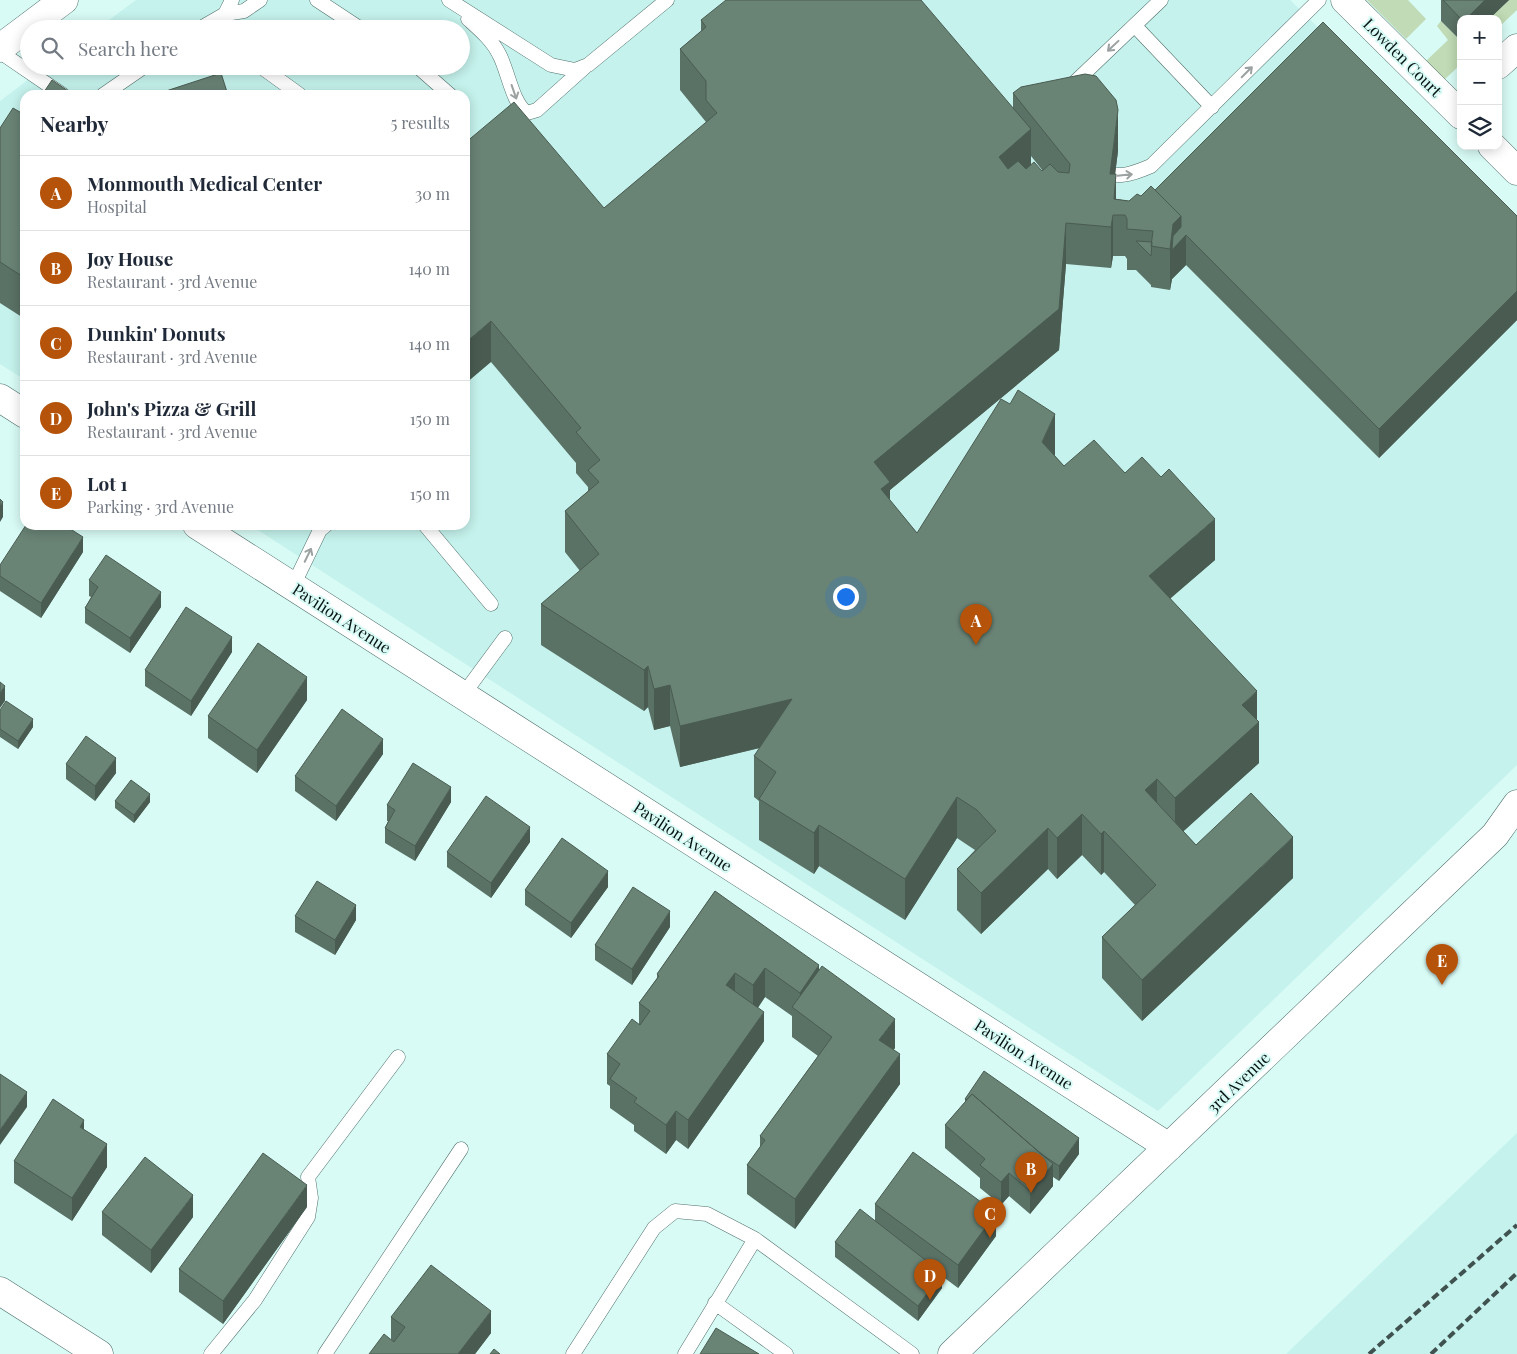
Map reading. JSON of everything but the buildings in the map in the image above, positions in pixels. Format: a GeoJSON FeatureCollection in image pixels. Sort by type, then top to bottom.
{"type":"FeatureCollection","features":[{"type":"Feature","properties":{"kind":"street"},"geometry":{"type":"LineString","coordinates":[[38,20],[64,0]]}},
{"type":"Feature","properties":{"kind":"street","name":"Lowden Court"},"geometry":{"type":"LineString","coordinates":[[1345,0],[1457,106]]}},
{"type":"Feature","properties":{"kind":"street"},"geometry":{"type":"LineString","coordinates":[[0,50],[20,34]]}},
{"type":"Feature","properties":{"kind":"street"},"geometry":{"type":"LineString","coordinates":[[1502,61],[1517,48]]}},
{"type":"Feature","properties":{"kind":"street"},"geometry":{"type":"LineString","coordinates":[[1496,150],[1517,171]]}},
{"type":"Feature","properties":{"kind":"street"},"geometry":{"type":"LineString","coordinates":[[0,398],[20,411]]}},
{"type":"Feature","properties":{"kind":"street","name":"Pavilion Avenue"},"geometry":{"type":"LineString","coordinates":[[206,530],[1169,1147]]}},
{"type":"Feature","properties":{"kind":"street","name":"3rd Avenue"},"geometry":{"type":"LineString","coordinates":[[952,1354],[1495,835],[1517,804]]}},
{"type":"Feature","properties":{"kind":"street"},"geometry":{"type":"LineString","coordinates":[[0,1290],[99,1354]]}},
{"type":"Feature","properties":{"kind":"lane"},"geometry":{"type":"LineString","coordinates":[[225,14],[232,0]]}},
{"type":"Feature","properties":{"kind":"lane"},"geometry":{"type":"LineString","coordinates":[[215,20],[225,14],[244,11],[260,0]]}},
{"type":"Feature","properties":{"kind":"lane"},"geometry":{"type":"LineString","coordinates":[[317,0],[347,20]]}},
{"type":"Feature","properties":{"kind":"lane"},"geometry":{"type":"LineString","coordinates":[[443,0],[469,20]]}},
{"type":"Feature","properties":{"kind":"lane"},"geometry":{"type":"LineString","coordinates":[[449,0],[551,65],[575,70],[588,65]]}},
{"type":"Feature","properties":{"kind":"lane"},"geometry":{"type":"LineString","coordinates":[[470,21],[498,52],[520,107],[527,113],[537,110],[667,0]]}},
{"type":"Feature","properties":{"kind":"lane"},"geometry":{"type":"LineString","coordinates":[[1060,96],[1161,0]]}},
{"type":"Feature","properties":{"kind":"lane"},"geometry":{"type":"LineString","coordinates":[[1082,164],[1110,176],[1129,176],[1151,166],[1319,0]]}},
{"type":"Feature","properties":{"kind":"lane"},"geometry":{"type":"LineString","coordinates":[[1135,26],[1212,107]]}},
{"type":"Feature","properties":{"kind":"lane"},"geometry":{"type":"LineString","coordinates":[[504,64],[510,50],[518,48],[527,50]]}},
{"type":"Feature","properties":{"kind":"lane"},"geometry":{"type":"LineString","coordinates":[[0,50],[20,65]]}},
{"type":"Feature","properties":{"kind":"lane"},"geometry":{"type":"LineString","coordinates":[[34,75],[55,90]]}},
{"type":"Feature","properties":{"kind":"lane"},"geometry":{"type":"LineString","coordinates":[[110,90],[132,75]]}},
{"type":"Feature","properties":{"kind":"lane"},"geometry":{"type":"LineString","coordinates":[[272,75],[293,90]]}},
{"type":"Feature","properties":{"kind":"lane"},"geometry":{"type":"LineString","coordinates":[[427,75],[444,90]]}},
{"type":"Feature","properties":{"kind":"lane"},"geometry":{"type":"LineString","coordinates":[[293,586],[320,530]]}},
{"type":"Feature","properties":{"kind":"lane"},"geometry":{"type":"LineString","coordinates":[[429,530],[491,604]]}},
{"type":"Feature","properties":{"kind":"lane"},"geometry":{"type":"LineString","coordinates":[[463,695],[506,638]]}},
{"type":"Feature","properties":{"kind":"lane"},"geometry":{"type":"LineString","coordinates":[[211,1354],[255,1300],[308,1216],[311,1198],[308,1177],[398,1058]]}},
{"type":"Feature","properties":{"kind":"lane"},"geometry":{"type":"LineString","coordinates":[[325,1354],[461,1149]]}},
{"type":"Feature","properties":{"kind":"lane"},"geometry":{"type":"LineString","coordinates":[[573,1354],[654,1228],[675,1211],[706,1214],[755,1239],[912,1354]]}},
{"type":"Feature","properties":{"kind":"lane"},"geometry":{"type":"LineString","coordinates":[[684,1354],[755,1239]]}},
{"type":"Feature","properties":{"kind":"lane"},"geometry":{"type":"LineString","coordinates":[[715,1303],[786,1354]]}},
{"type":"Feature","properties":{"kind":"shaded area"},"geometry":{"type":"Polygon","coordinates":[[[136,0],[1290,0],[1517,222],[1517,765],[1158,1111],[258,530],[470,530],[470,90],[20,90],[20,377],[0,364],[0,101],[34,75],[470,75],[470,20],[109,20],[136,0]]]}},
{"type":"Feature","properties":{"kind":"shaded area"},"geometry":{"type":"Polygon","coordinates":[[[1517,1133],[1517,1354],[1286,1354],[1517,1133]]]}},
{"type":"Feature","properties":{"kind":"green space"},"geometry":{"type":"Polygon","coordinates":[[[1367,0],[1408,0],[1426,19],[1406,39],[1367,0]]]}},
{"type":"Feature","properties":{"kind":"green space"},"geometry":{"type":"Polygon","coordinates":[[[1509,0],[1517,0],[1517,10],[1502,24],[1502,15],[1493,15],[1509,0]]]}},
{"type":"Feature","properties":{"kind":"green space"},"geometry":{"type":"Polygon","coordinates":[[[1441,21],[1457,37],[1457,68],[1444,80],[1426,61],[1448,40],[1437,26],[1441,21]]]}},
{"type":"Feature","properties":{"kind":"railway"},"geometry":{"type":"LineString","coordinates":[[1369,1354],[1517,1225]]}},
{"type":"Feature","properties":{"kind":"railway"},"geometry":{"type":"LineString","coordinates":[[1431,1354],[1517,1273]]}},
{"type":"Feature","properties":{"kind":"place","name":"Monmouth Medical Center"},"geometry":{"type":"Point","coordinates":[976,645]}},
{"type":"Feature","properties":{"kind":"place","name":"Lot 1"},"geometry":{"type":"Point","coordinates":[1442,985]}},
{"type":"Feature","properties":{"kind":"place","name":"Joy House"},"geometry":{"type":"Point","coordinates":[1031,1193]}},
{"type":"Feature","properties":{"kind":"place","name":"Dunkin' Donuts"},"geometry":{"type":"Point","coordinates":[990,1238]}},
{"type":"Feature","properties":{"kind":"place","name":"John's Pizza & Grill"},"geometry":{"type":"Point","coordinates":[930,1300]}}]}
